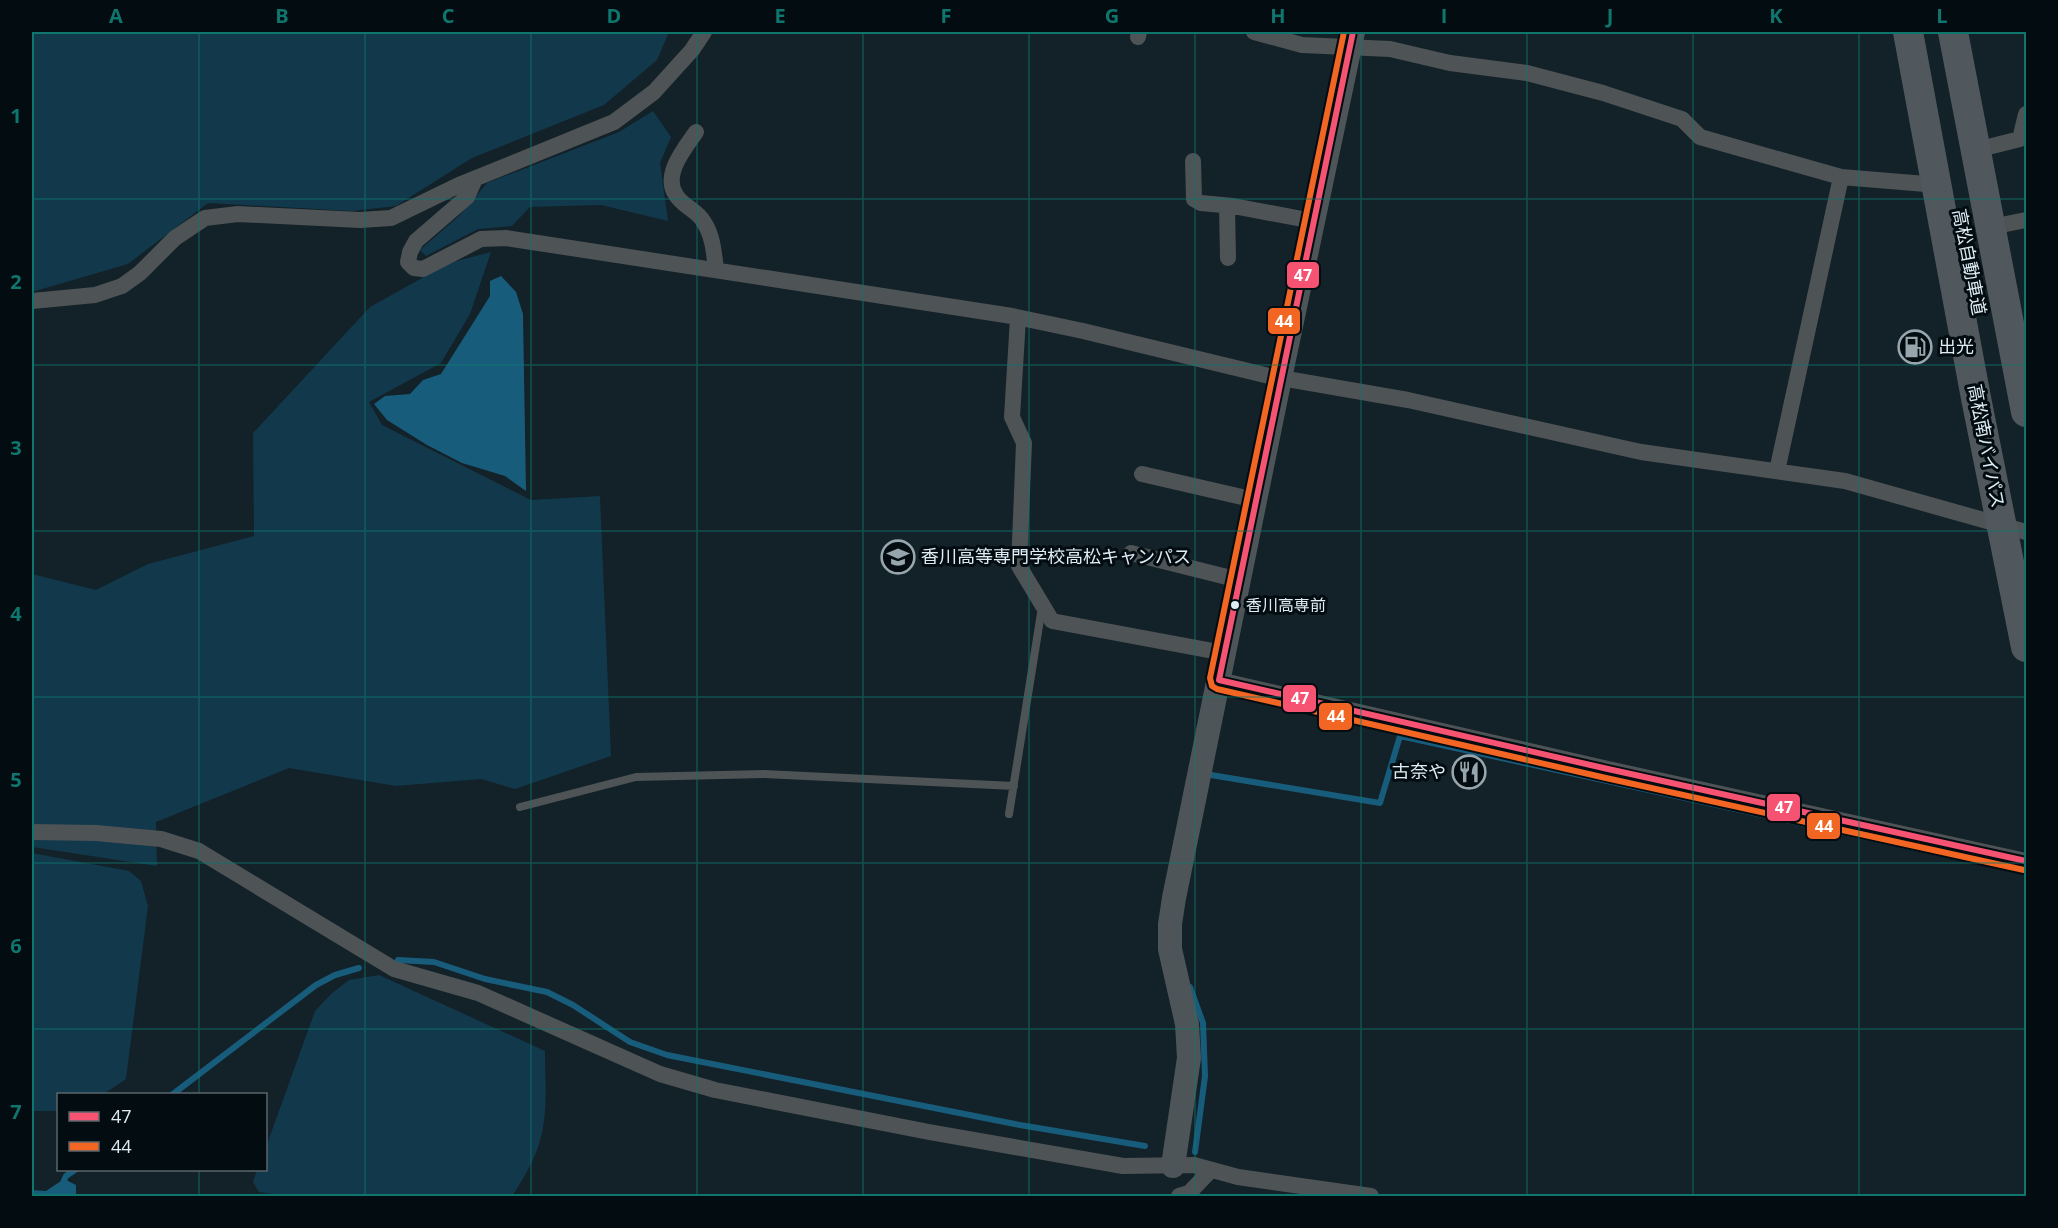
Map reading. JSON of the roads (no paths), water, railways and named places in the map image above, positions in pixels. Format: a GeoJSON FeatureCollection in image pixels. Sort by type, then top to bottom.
{"type":"FeatureCollection","features":[{"type":"Feature","properties":{"kind":"highway","name":"高松南バイパス"},"geometry":{"type":"LineString","coordinates":[[1908,32],[1976,398],[2014,528],[2026,647]]}},
{"type":"Feature","properties":{"kind":"highway","name":"高松自動車道"},"geometry":{"type":"LineString","coordinates":[[1924,32],[2026,563]]}},
{"type":"Feature","properties":{"kind":"highway","name":"高松自動車道"},"geometry":{"type":"LineString","coordinates":[[1953,32],[2026,412]]}},
{"type":"Feature","properties":{"kind":"highway"},"geometry":{"type":"LineString","coordinates":[[1968,32],[1992,146],[2016,222],[2026,331]]}},
{"type":"Feature","properties":{"kind":"street"},"geometry":{"type":"LineString","coordinates":[[32,301],[95,295],[122,286],[140,273],[175,238],[205,218],[238,214],[360,220],[391,218],[475,179],[615,122],[654,92],[692,50],[704,32]]}},
{"type":"Feature","properties":{"kind":"street"},"geometry":{"type":"LineString","coordinates":[[1254,32],[1302,45],[1351,39],[1450,63],[1527,73],[1604,93],[1682,119],[1700,137],[1841,177],[1938,185]]}},
{"type":"Feature","properties":{"kind":"street"},"geometry":{"type":"LineString","coordinates":[[1173,1166],[1189,1058],[1187,1024],[1170,949],[1170,924],[1174,898],[1351,39]]}},
{"type":"Feature","properties":{"kind":"street"},"geometry":{"type":"LineString","coordinates":[[1992,146],[2020,139],[2026,114]]}},
{"type":"Feature","properties":{"kind":"street"},"geometry":{"type":"LineString","coordinates":[[696,132],[675,165],[672,178],[675,195],[703,219],[712,239],[716,270]]}},
{"type":"Feature","properties":{"kind":"street"},"geometry":{"type":"LineString","coordinates":[[1192,161],[1194,199],[1201,203],[1313,220]]}},
{"type":"Feature","properties":{"kind":"street"},"geometry":{"type":"LineString","coordinates":[[1777,471],[1841,177]]}},
{"type":"Feature","properties":{"kind":"street"},"geometry":{"type":"LineString","coordinates":[[475,179],[467,197],[416,242],[410,252],[408,262],[414,268],[423,269],[481,239],[506,238],[1018,318],[1083,331],[1280,378],[1418,402],[1641,452],[1845,481],[2014,528]]}},
{"type":"Feature","properties":{"kind":"street"},"geometry":{"type":"LineString","coordinates":[[1227,206],[1228,258]]}},
{"type":"Feature","properties":{"kind":"street"},"geometry":{"type":"LineString","coordinates":[[1018,318],[1012,417],[1024,443],[1019,566],[1052,621],[1224,653]]}},
{"type":"Feature","properties":{"kind":"street"},"geometry":{"type":"LineString","coordinates":[[1142,474],[1255,500]]}},
{"type":"Feature","properties":{"kind":"street"},"geometry":{"type":"LineString","coordinates":[[1131,553],[1239,580]]}},
{"type":"Feature","properties":{"kind":"street"},"geometry":{"type":"LineString","coordinates":[[1219,680],[2026,861]]}},
{"type":"Feature","properties":{"kind":"street"},"geometry":{"type":"LineString","coordinates":[[32,832],[96,833],[161,839],[199,851],[394,969],[478,993],[660,1074],[715,1090],[929,1132],[1123,1166],[1194,1166],[1238,1177],[1371,1197]]}},
{"type":"Feature","properties":{"kind":"street"},"geometry":{"type":"LineString","coordinates":[[1179,1197],[1190,1193],[1211,1170]]}},
{"type":"Feature","properties":{"kind":"lane"},"geometry":{"type":"LineString","coordinates":[[1009,814],[1042,604]]}},
{"type":"Feature","properties":{"kind":"lane"},"geometry":{"type":"LineString","coordinates":[[520,807],[636,777],[764,774],[1014,786]]}},
{"type":"Feature","properties":{"kind":"waterway"},"geometry":{"type":"LineString","coordinates":[[1205,775],[1380,803],[1400,736],[2026,872]]}},
{"type":"Feature","properties":{"kind":"waterway"},"geometry":{"type":"LineString","coordinates":[[398,960],[434,962],[485,979],[547,992],[573,1005],[630,1042],[667,1055],[1020,1125],[1145,1146]]}},
{"type":"Feature","properties":{"kind":"waterway"},"geometry":{"type":"LineString","coordinates":[[174,1093],[316,985],[335,975],[359,968]]}},
{"type":"Feature","properties":{"kind":"waterway"},"geometry":{"type":"LineString","coordinates":[[1190,987],[1203,1023],[1205,1076],[1195,1152]]}},
{"type":"Feature","properties":{"kind":"waterway"},"geometry":{"type":"LineString","coordinates":[[57,1196],[66,1176],[74,1171]]}},
{"type":"Feature","properties":{"kind":"place","name":"出光"},"geometry":{"type":"Point","coordinates":[1915,347]}},
{"type":"Feature","properties":{"kind":"place","name":"香川高等専門学校高松キャンパス"},"geometry":{"type":"Point","coordinates":[898,557]}},
{"type":"Feature","properties":{"kind":"place","name":"香川高専前"},"geometry":{"type":"Point","coordinates":[1235,605]}},
{"type":"Feature","properties":{"kind":"place","name":"古奈や"},"geometry":{"type":"Point","coordinates":[1469,772]}}]}
